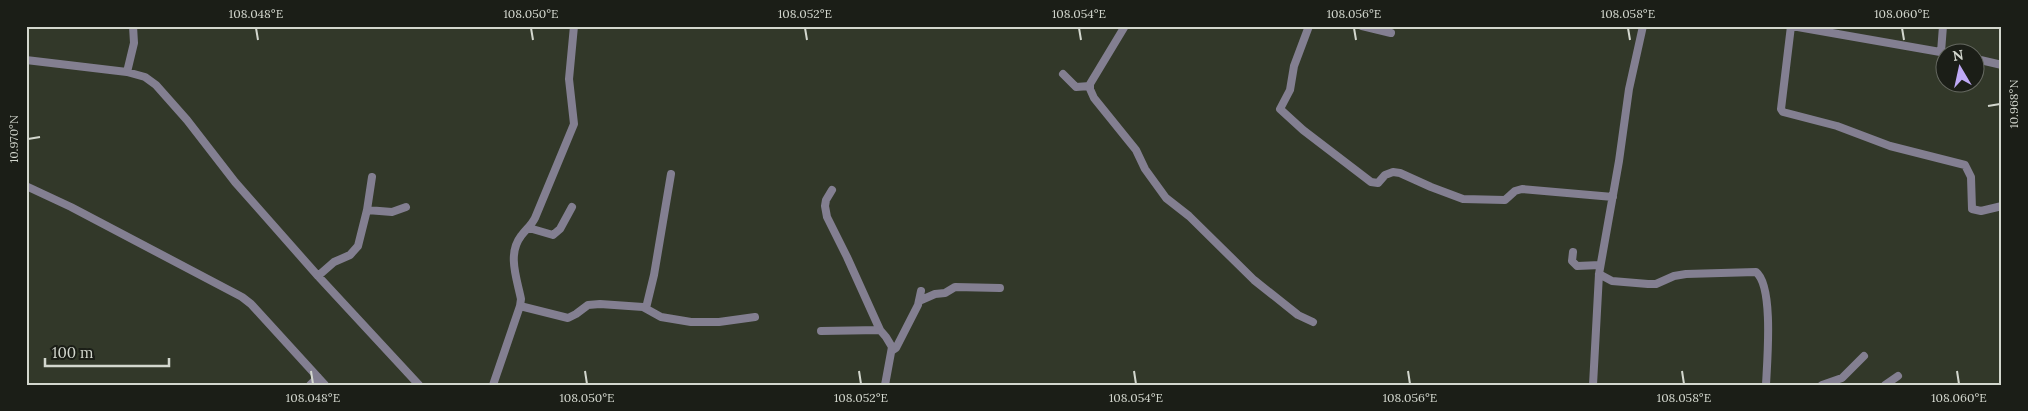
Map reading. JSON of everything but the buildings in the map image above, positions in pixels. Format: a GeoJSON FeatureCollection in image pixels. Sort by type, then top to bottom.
{"type":"FeatureCollection","features":[{"type":"Feature","properties":{"kind":"street"},"geometry":{"type":"LineString","coordinates":[[127,72],[134,43],[133,26]]}},
{"type":"Feature","properties":{"kind":"street"},"geometry":{"type":"LineString","coordinates":[[493,385],[520,306],[521,299],[514,254],[519,239],[530,228],[572,133],[574,124],[569,79],[574,26]]}},
{"type":"Feature","properties":{"kind":"street"},"geometry":{"type":"LineString","coordinates":[[1125,26],[1090,86],[1094,98],[1136,150],[1145,169],[1166,198],[1189,216],[1254,280],[1298,315],[1313,322]]}},
{"type":"Feature","properties":{"kind":"street"},"geometry":{"type":"LineString","coordinates":[[1309,26],[1294,66],[1290,90],[1280,109],[1303,130],[1371,182],[1378,183],[1385,175],[1393,172],[1400,173],[1431,188],[1464,199],[1505,200],[1516,191],[1522,189],[1613,197]]}},
{"type":"Feature","properties":{"kind":"street"},"geometry":{"type":"LineString","coordinates":[[1362,26],[1391,33]]}},
{"type":"Feature","properties":{"kind":"street"},"geometry":{"type":"LineString","coordinates":[[1593,385],[1600,266],[1613,197],[1629,89],[1643,26]]}},
{"type":"Feature","properties":{"kind":"street"},"geometry":{"type":"LineString","coordinates":[[1936,52],[1791,26],[1783,112],[1837,126],[1890,146],[1965,165],[1971,177],[1972,209],[1981,211],[2002,206]]}},
{"type":"Feature","properties":{"kind":"street"},"geometry":{"type":"LineString","coordinates":[[1943,26],[1943,42]]}},
{"type":"Feature","properties":{"kind":"street"},"geometry":{"type":"LineString","coordinates":[[26,60],[127,72],[145,78],[166,95],[235,182],[318,276],[419,385]]}},
{"type":"Feature","properties":{"kind":"street"},"geometry":{"type":"LineString","coordinates":[[1986,61],[2002,65]]}},
{"type":"Feature","properties":{"kind":"street"},"geometry":{"type":"LineString","coordinates":[[1063,74],[1076,87],[1090,86]]}},
{"type":"Feature","properties":{"kind":"street"},"geometry":{"type":"LineString","coordinates":[[646,308],[654,275],[671,174]]}},
{"type":"Feature","properties":{"kind":"street"},"geometry":{"type":"LineString","coordinates":[[318,276],[334,262],[354,252],[358,246],[367,210],[372,177]]}},
{"type":"Feature","properties":{"kind":"street"},"geometry":{"type":"LineString","coordinates":[[26,186],[71,207],[242,296],[325,385]]}},
{"type":"Feature","properties":{"kind":"street"},"geometry":{"type":"LineString","coordinates":[[832,190],[826,200],[827,217],[847,256],[880,330],[890,342],[893,350]]}},
{"type":"Feature","properties":{"kind":"street"},"geometry":{"type":"LineString","coordinates":[[367,210],[392,212],[406,208]]}},
{"type":"Feature","properties":{"kind":"street"},"geometry":{"type":"LineString","coordinates":[[530,228],[554,235],[560,229],[572,208]]}},
{"type":"Feature","properties":{"kind":"street"},"geometry":{"type":"LineString","coordinates":[[1573,252],[1572,261],[1577,266],[1600,266]]}},
{"type":"Feature","properties":{"kind":"street"},"geometry":{"type":"LineString","coordinates":[[1599,274],[1612,281],[1656,284],[1674,276],[1686,274],[1756,272],[1764,283],[1766,295],[1768,341],[1766,385]]}},
{"type":"Feature","properties":{"kind":"street"},"geometry":{"type":"LineString","coordinates":[[918,302],[935,294],[945,293],[955,287],[1000,288]]}},
{"type":"Feature","properties":{"kind":"street"},"geometry":{"type":"LineString","coordinates":[[884,385],[893,350],[896,348],[918,302],[921,291]]}},
{"type":"Feature","properties":{"kind":"street"},"geometry":{"type":"LineString","coordinates":[[520,306],[568,318],[588,305],[646,308],[661,317],[691,322],[719,322],[755,317]]}},
{"type":"Feature","properties":{"kind":"street"},"geometry":{"type":"LineString","coordinates":[[821,331],[880,330]]}},
{"type":"Feature","properties":{"kind":"street"},"geometry":{"type":"LineString","coordinates":[[1822,385],[1842,378],[1864,356]]}},
{"type":"Feature","properties":{"kind":"street"},"geometry":{"type":"LineString","coordinates":[[1885,385],[1898,376]]}},
{"type":"Feature","properties":{"kind":"street"},"geometry":{"type":"LineString","coordinates":[[310,385],[318,377]]}}]}
